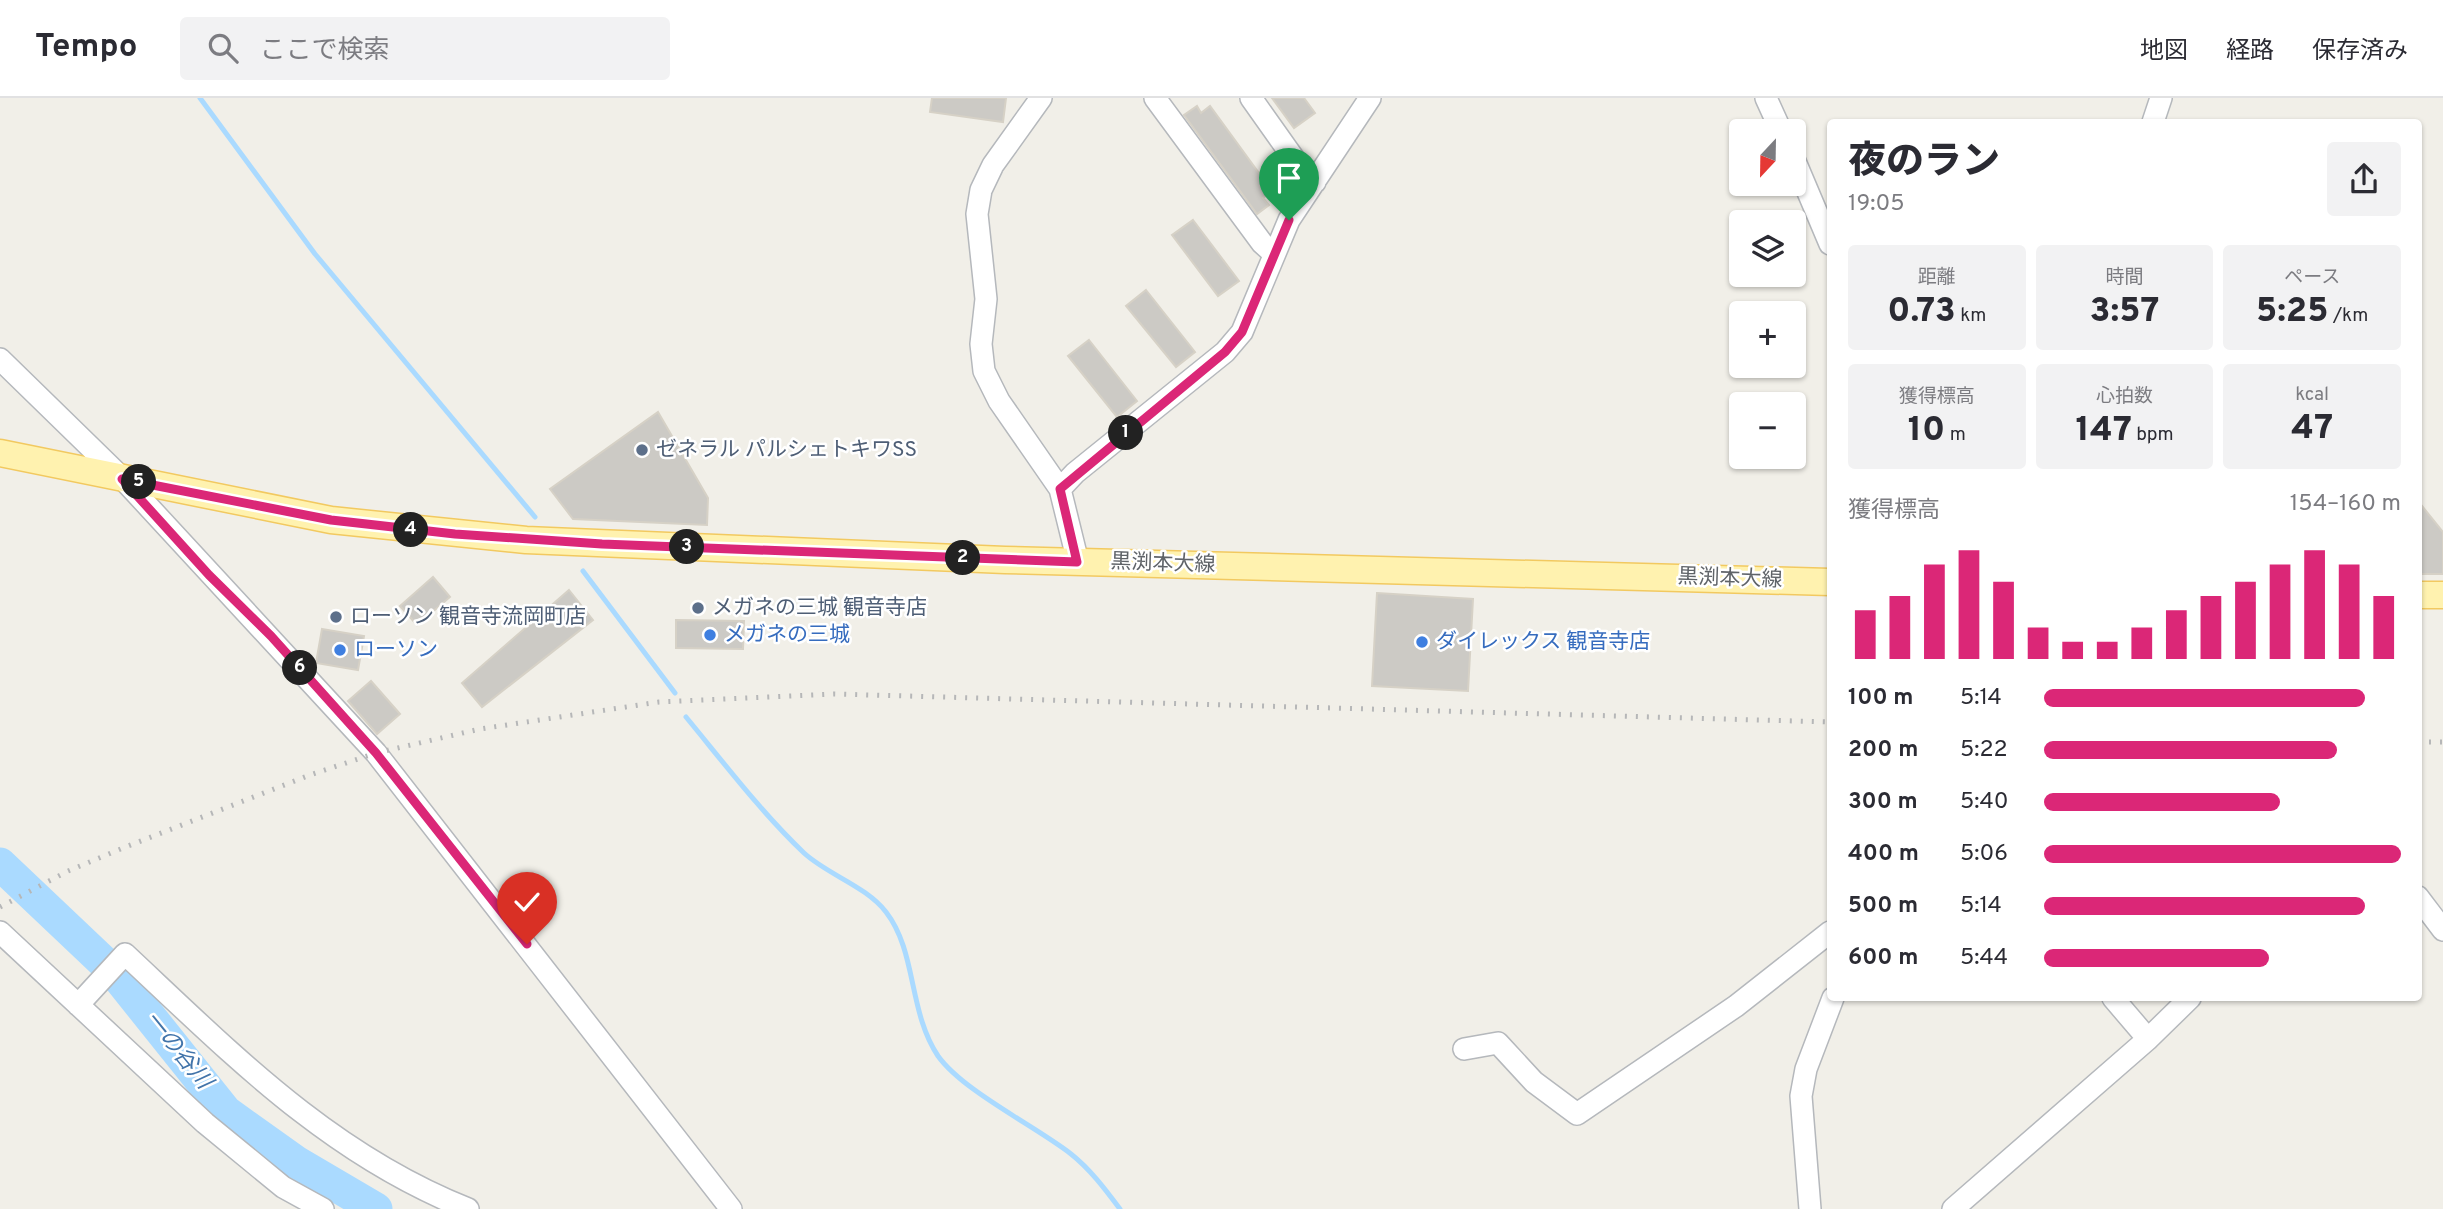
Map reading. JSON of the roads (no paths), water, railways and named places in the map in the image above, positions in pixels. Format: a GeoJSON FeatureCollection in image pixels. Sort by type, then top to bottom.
{"type":"FeatureCollection","features":[{"type":"Feature","properties":{"kind":"main road","name":"黒渕本大線"},"geometry":{"type":"LineString","coordinates":[[0,453],[331,520],[479,536],[602,544],[1077,562],[1827,582]]}},
{"type":"Feature","properties":{"kind":"main road"},"geometry":{"type":"LineString","coordinates":[[2422,595],[2443,595]]}},
{"type":"Feature","properties":{"kind":"street"},"geometry":{"type":"LineString","coordinates":[[1041,98],[993,165],[981,190],[977,214],[986,299],[981,344],[984,371],[999,401],[1060,489],[1077,562]]}},
{"type":"Feature","properties":{"kind":"street"},"geometry":{"type":"LineString","coordinates":[[1155,98],[1262,243],[1273,253]]}},
{"type":"Feature","properties":{"kind":"street"},"geometry":{"type":"LineString","coordinates":[[1251,98],[1302,170],[1315,182]]}},
{"type":"Feature","properties":{"kind":"street"},"geometry":{"type":"LineString","coordinates":[[1060,489],[1225,352],[1242,332],[1289,220],[1372,98],[1387,101],[1389,98]]}},
{"type":"Feature","properties":{"kind":"street"},"geometry":{"type":"LineString","coordinates":[[1766,98],[1776,119]]}},
{"type":"Feature","properties":{"kind":"street"},"geometry":{"type":"LineString","coordinates":[[2154,119],[2161,98]]}},
{"type":"Feature","properties":{"kind":"street"},"geometry":{"type":"LineString","coordinates":[[1806,187],[1827,237]]}},
{"type":"Feature","properties":{"kind":"street"},"geometry":{"type":"LineString","coordinates":[[0,359],[122,479],[209,575],[271,636],[376,753],[731,1209]]}},
{"type":"Feature","properties":{"kind":"street"},"geometry":{"type":"LineString","coordinates":[[2422,902],[2443,930]]}},
{"type":"Feature","properties":{"kind":"street"},"geometry":{"type":"LineString","coordinates":[[0,932],[205,1123],[283,1187],[323,1209]]}},
{"type":"Feature","properties":{"kind":"street"},"geometry":{"type":"LineString","coordinates":[[1464,1049],[1498,1043],[1534,1082],[1577,1114],[1735,1006],[1827,934]]}},
{"type":"Feature","properties":{"kind":"street"},"geometry":{"type":"LineString","coordinates":[[78,1005],[125,954],[253,1073],[321,1129],[367,1160],[424,1192],[468,1209]]}},
{"type":"Feature","properties":{"kind":"street"},"geometry":{"type":"LineString","coordinates":[[1810,1209],[1801,1096],[1806,1069],[1832,1001]]}},
{"type":"Feature","properties":{"kind":"street"},"geometry":{"type":"LineString","coordinates":[[2116,1001],[2148,1039]]}},
{"type":"Feature","properties":{"kind":"street"},"geometry":{"type":"LineString","coordinates":[[1953,1209],[2148,1039],[2187,1001]]}},
{"type":"Feature","properties":{"kind":"waterway"},"geometry":{"type":"LineString","coordinates":[[200,98],[315,254],[535,517]]}},
{"type":"Feature","properties":{"kind":"waterway"},"geometry":{"type":"LineString","coordinates":[[583,571],[675,693]]}},
{"type":"Feature","properties":{"kind":"waterway"},"geometry":{"type":"LineString","coordinates":[[686,717],[758,804],[804,853],[868,895],[886,912],[903,945],[928,1039],[949,1069],[982,1095],[1071,1154],[1091,1173],[1120,1209]]}},
{"type":"Feature","properties":{"kind":"waterway","name":"一の谷川"},"geometry":{"type":"LineString","coordinates":[[0,864],[114,972],[226,1112],[296,1162],[376,1209]]}},
{"type":"Feature","properties":{"kind":"railway"},"geometry":{"type":"LineString","coordinates":[[0,907],[68,871],[123,848],[310,775],[376,753],[480,729],[659,702],[835,694],[1827,722]]}},
{"type":"Feature","properties":{"kind":"railway"},"geometry":{"type":"LineString","coordinates":[[2422,742],[2443,742]]}},
{"type":"Feature","properties":{"kind":"place","name":"ゼネラル パルシェトキワSS"},"geometry":{"type":"Point","coordinates":[642,450]}},
{"type":"Feature","properties":{"kind":"place","name":"メガネの三城 観音寺店"},"geometry":{"type":"Point","coordinates":[698,608]}},
{"type":"Feature","properties":{"kind":"place","name":"ローソン 観音寺流岡町店"},"geometry":{"type":"Point","coordinates":[336,617]}},
{"type":"Feature","properties":{"kind":"place","name":"メガネの三城"},"geometry":{"type":"Point","coordinates":[710,635]}},
{"type":"Feature","properties":{"kind":"place","name":"ダイレックス 観音寺店"},"geometry":{"type":"Point","coordinates":[1422,642]}},
{"type":"Feature","properties":{"kind":"place","name":"ローソン"},"geometry":{"type":"Point","coordinates":[340,650]}}]}
